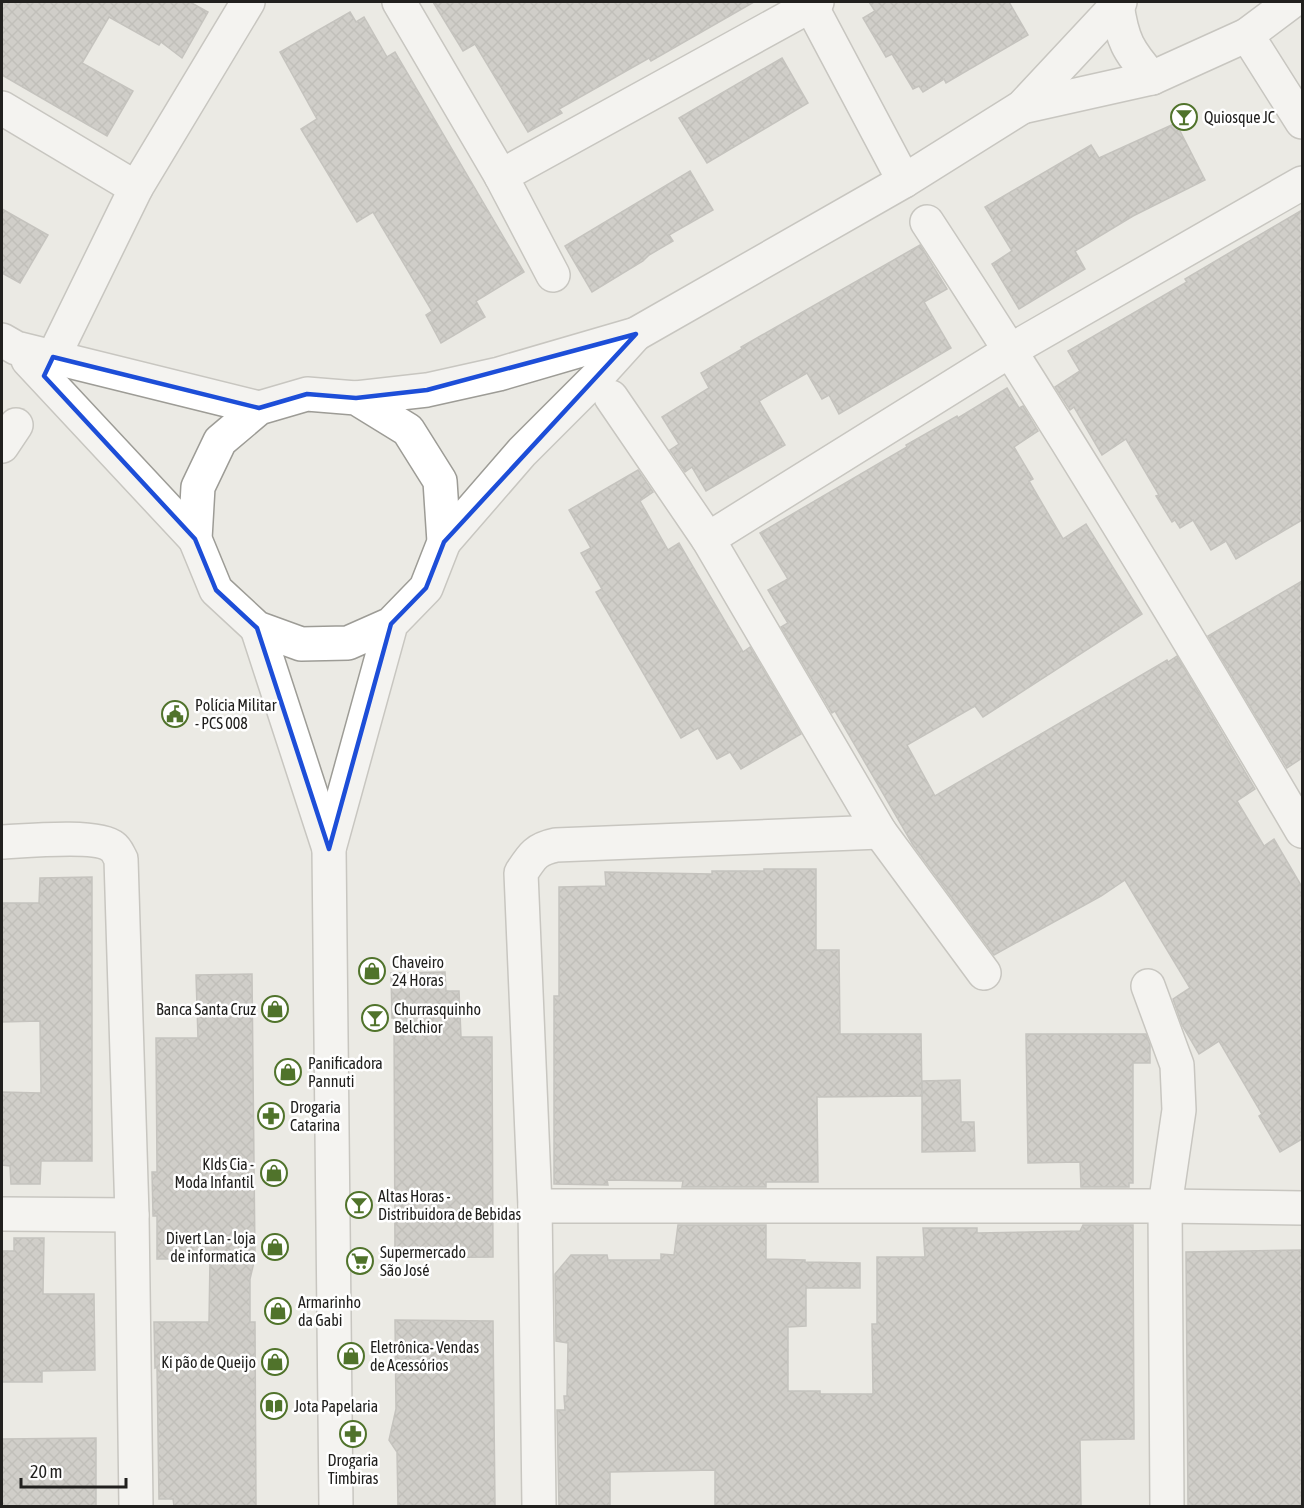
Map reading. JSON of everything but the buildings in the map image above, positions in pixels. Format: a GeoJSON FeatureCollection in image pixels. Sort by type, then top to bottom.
{"type":"FeatureCollection","features":[{"type":"Feature","properties":{"kind":"street"},"geometry":{"type":"LineString","coordinates":[[48,367],[136,188],[248,2]]}},
{"type":"Feature","properties":{"kind":"street"},"geometry":{"type":"LineString","coordinates":[[399,2],[501,176],[553,276]]}},
{"type":"Feature","properties":{"kind":"street"},"geometry":{"type":"LineString","coordinates":[[1022,107],[1152,78],[1247,35],[1291,2]]}},
{"type":"Feature","properties":{"kind":"street"},"geometry":{"type":"LineString","coordinates":[[501,176],[812,3],[904,182]]}},
{"type":"Feature","properties":{"kind":"street"},"geometry":{"type":"LineString","coordinates":[[1118,3],[1123,38],[1132,55],[1152,78]]}},
{"type":"Feature","properties":{"kind":"street"},"geometry":{"type":"LineString","coordinates":[[195,539],[198,487],[215,451],[220,441],[259,408],[307,394],[356,398],[427,390],[500,374],[636,334],[904,182],[1022,107],[1118,3]]}},
{"type":"Feature","properties":{"kind":"street"},"geometry":{"type":"LineString","coordinates":[[1247,35],[1302,122]]}},
{"type":"Feature","properties":{"kind":"street"},"geometry":{"type":"LineString","coordinates":[[2,108],[136,188]]}},
{"type":"Feature","properties":{"kind":"street"},"geometry":{"type":"LineString","coordinates":[[708,539],[1011,350],[1302,183]]}},
{"type":"Feature","properties":{"kind":"street"},"geometry":{"type":"LineString","coordinates":[[927,222],[1011,350],[1184,630],[1302,831]]}},
{"type":"Feature","properties":{"kind":"street"},"geometry":{"type":"LineString","coordinates":[[9,344],[48,367],[195,539],[216,590],[256,628],[301,644],[348,643],[391,624],[426,588],[444,542],[522,452],[597,377],[636,334]]}},
{"type":"Feature","properties":{"kind":"street"},"geometry":{"type":"LineString","coordinates":[[48,367],[259,408]]}},
{"type":"Feature","properties":{"kind":"street"},"geometry":{"type":"LineString","coordinates":[[356,398],[408,430],[440,482],[444,542]]}},
{"type":"Feature","properties":{"kind":"street"},"geometry":{"type":"LineString","coordinates":[[610,398],[708,539],[880,832],[984,973]]}},
{"type":"Feature","properties":{"kind":"street"},"geometry":{"type":"LineString","coordinates":[[336,1506],[329,849],[391,624]]}},
{"type":"Feature","properties":{"kind":"street"},"geometry":{"type":"LineString","coordinates":[[256,628],[329,849]]}},
{"type":"Feature","properties":{"kind":"street"},"geometry":{"type":"LineString","coordinates":[[539,1506],[535,1206],[521,873],[530,858],[542,848],[556,845],[880,832]]}},
{"type":"Feature","properties":{"kind":"street"},"geometry":{"type":"LineString","coordinates":[[2,842],[86,840],[101,842],[114,848],[121,859],[132,1215],[136,1506]]}},
{"type":"Feature","properties":{"kind":"street"},"geometry":{"type":"LineString","coordinates":[[1148,986],[1178,1065],[1179,1110],[1165,1206],[1167,1506]]}},
{"type":"Feature","properties":{"kind":"street"},"geometry":{"type":"LineString","coordinates":[[535,1206],[1302,1208]]}},
{"type":"Feature","properties":{"kind":"street"},"geometry":{"type":"LineString","coordinates":[[2,1214],[132,1215]]}},
{"type":"Feature","properties":{"kind":"highlighted area"},"geometry":{"type":"Polygon","coordinates":[[[636,334],[444,542],[426,588],[391,624],[329,849],[257,628],[216,590],[195,539],[44,376],[53,357],[259,408],[307,394],[356,398],[427,390],[636,334]]]}},
{"type":"Feature","properties":{"kind":"place","name":"Quiosque JC"},"geometry":{"type":"Point","coordinates":[1184,117]}},
{"type":"Feature","properties":{"kind":"place","name":"Polícia Militar - PCS 008"},"geometry":{"type":"Point","coordinates":[175,714]}},
{"type":"Feature","properties":{"kind":"place","name":"Chaveiro 24 Horas"},"geometry":{"type":"Point","coordinates":[372,971]}},
{"type":"Feature","properties":{"kind":"place","name":"Banca Santa Cruz"},"geometry":{"type":"Point","coordinates":[275,1009]}},
{"type":"Feature","properties":{"kind":"place","name":"Churrasquinho Belchior"},"geometry":{"type":"Point","coordinates":[375,1018]}},
{"type":"Feature","properties":{"kind":"place","name":"Panificadora Pannuti"},"geometry":{"type":"Point","coordinates":[288,1072]}},
{"type":"Feature","properties":{"kind":"place","name":"Drogaria Catarina"},"geometry":{"type":"Point","coordinates":[271,1116]}},
{"type":"Feature","properties":{"kind":"place","name":"KIds Cia - Moda Infantil"},"geometry":{"type":"Point","coordinates":[274,1173]}},
{"type":"Feature","properties":{"kind":"place","name":"Altas Horas - Distribuidora de Bebidas"},"geometry":{"type":"Point","coordinates":[359,1205]}},
{"type":"Feature","properties":{"kind":"place","name":"Divert Lan - loja de informatica"},"geometry":{"type":"Point","coordinates":[275,1247]}},
{"type":"Feature","properties":{"kind":"place","name":"Supermercado São José"},"geometry":{"type":"Point","coordinates":[360,1261]}},
{"type":"Feature","properties":{"kind":"place","name":"Armarinho da Gabi"},"geometry":{"type":"Point","coordinates":[278,1311]}},
{"type":"Feature","properties":{"kind":"place","name":"Eletrônica- Vendas de Acessórios"},"geometry":{"type":"Point","coordinates":[351,1356]}},
{"type":"Feature","properties":{"kind":"place","name":"Ki pão de Queijo"},"geometry":{"type":"Point","coordinates":[275,1362]}},
{"type":"Feature","properties":{"kind":"place","name":"Jota Papelaria"},"geometry":{"type":"Point","coordinates":[274,1406]}},
{"type":"Feature","properties":{"kind":"place","name":"Drogaria Timbiras"},"geometry":{"type":"Point","coordinates":[353,1434]}}]}
